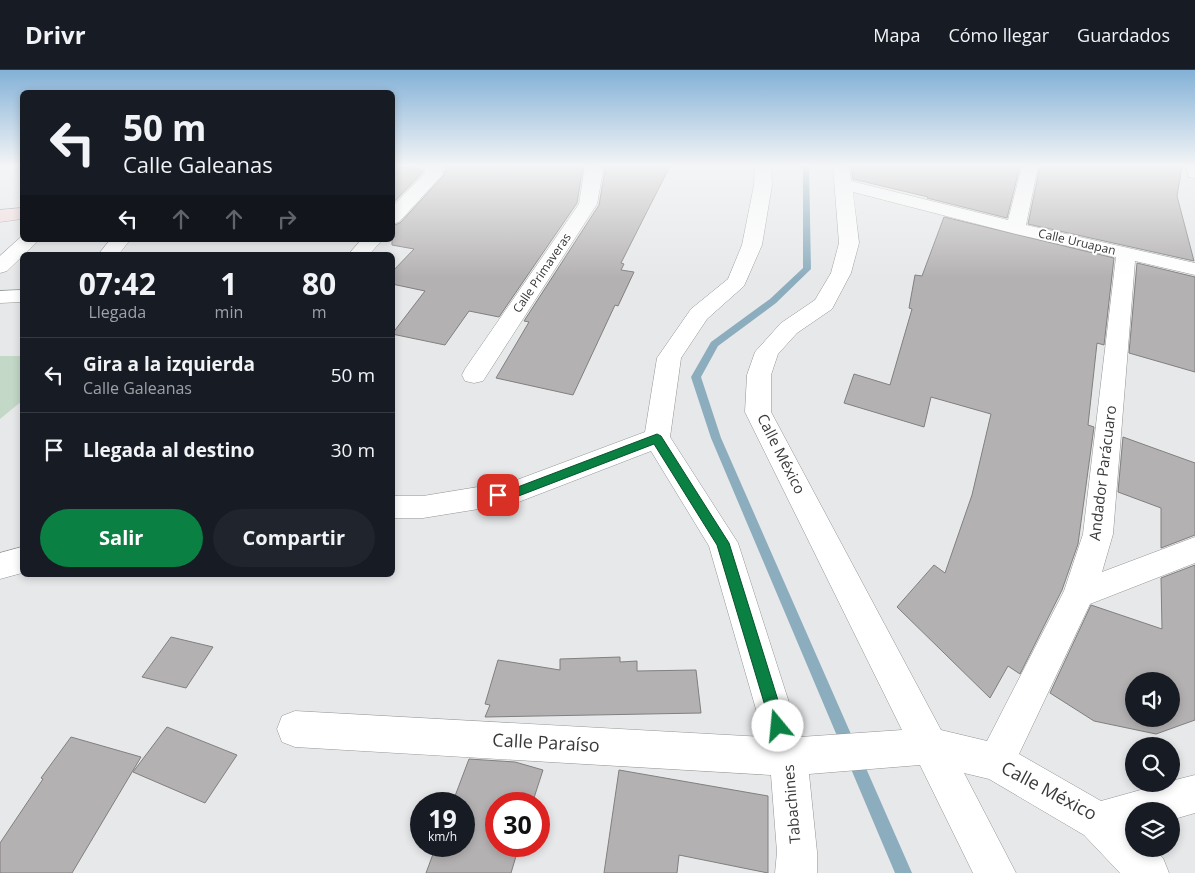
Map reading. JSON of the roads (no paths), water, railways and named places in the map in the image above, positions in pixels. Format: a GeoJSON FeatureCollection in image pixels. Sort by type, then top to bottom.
{"type":"FeatureCollection","features":[{"type":"Feature","properties":{"kind":"street"},"geometry":{"type":"LineString","coordinates":[[395,215],[406,203]]}},
{"type":"Feature","properties":{"kind":"street","name":"Calle Primaveras"},"geometry":{"type":"LineString","coordinates":[[474,374],[588,203]]}},
{"type":"Feature","properties":{"kind":"street"},"geometry":{"type":"LineString","coordinates":[[395,507],[423,506],[516,492],[657,438],[669,358],[699,314],[737,282],[752,245],[760,203]]}},
{"type":"Feature","properties":{"kind":"street","name":"Calle México"},"geometry":{"type":"LineString","coordinates":[[844,203],[848,244],[841,273],[824,304],[788,328],[767,352],[759,374],[758,412],[932,746]]}},
{"type":"Feature","properties":{"kind":"street","name":"Calle Uruapan"},"geometry":{"type":"LineString","coordinates":[[935,203],[1016,228],[1195,269]]}},
{"type":"Feature","properties":{"kind":"street"},"geometry":{"type":"LineString","coordinates":[[1016,228],[1022,203]]}},
{"type":"Feature","properties":{"kind":"street"},"geometry":{"type":"LineString","coordinates":[[0,216],[20,214]]}},
{"type":"Feature","properties":{"kind":"street"},"geometry":{"type":"LineString","coordinates":[[0,267],[27,242]]}},
{"type":"Feature","properties":{"kind":"street"},"geometry":{"type":"LineString","coordinates":[[110,252],[118,242]]}},
{"type":"Feature","properties":{"kind":"street"},"geometry":{"type":"LineString","coordinates":[[361,252],[370,242]]}},
{"type":"Feature","properties":{"kind":"street","name":"Andador Parácuaro"},"geometry":{"type":"LineString","coordinates":[[996,762],[1079,594],[1098,534],[1126,254]]}},
{"type":"Feature","properties":{"kind":"street"},"geometry":{"type":"LineString","coordinates":[[0,297],[20,296]]}},
{"type":"Feature","properties":{"kind":"street","name":"Tabachines"},"geometry":{"type":"LineString","coordinates":[[657,438],[723,543],[793,756],[797,852],[796,873]]}},
{"type":"Feature","properties":{"kind":"street"},"geometry":{"type":"LineString","coordinates":[[1079,594],[1195,550]]}},
{"type":"Feature","properties":{"kind":"street"},"geometry":{"type":"LineString","coordinates":[[0,566],[20,561]]}},
{"type":"Feature","properties":{"kind":"street","name":"Calle Paraíso"},"geometry":{"type":"LineString","coordinates":[[295,729],[793,756],[894,748]]}},
{"type":"Feature","properties":{"kind":"street"},"geometry":{"type":"LineString","coordinates":[[932,746],[995,873]]}},
{"type":"Feature","properties":{"kind":"street","name":"Calle México"},"geometry":{"type":"LineString","coordinates":[[894,748],[932,746],[996,762],[1098,821],[1195,794]]}},
{"type":"Feature","properties":{"kind":"street"},"geometry":{"type":"LineString","coordinates":[[1098,821],[1148,873]]}},
{"type":"Feature","properties":{"kind":"waterway"},"geometry":{"type":"LineString","coordinates":[[806,203],[807,269],[773,301],[714,344],[696,377],[716,438],[904,873]]}}]}
